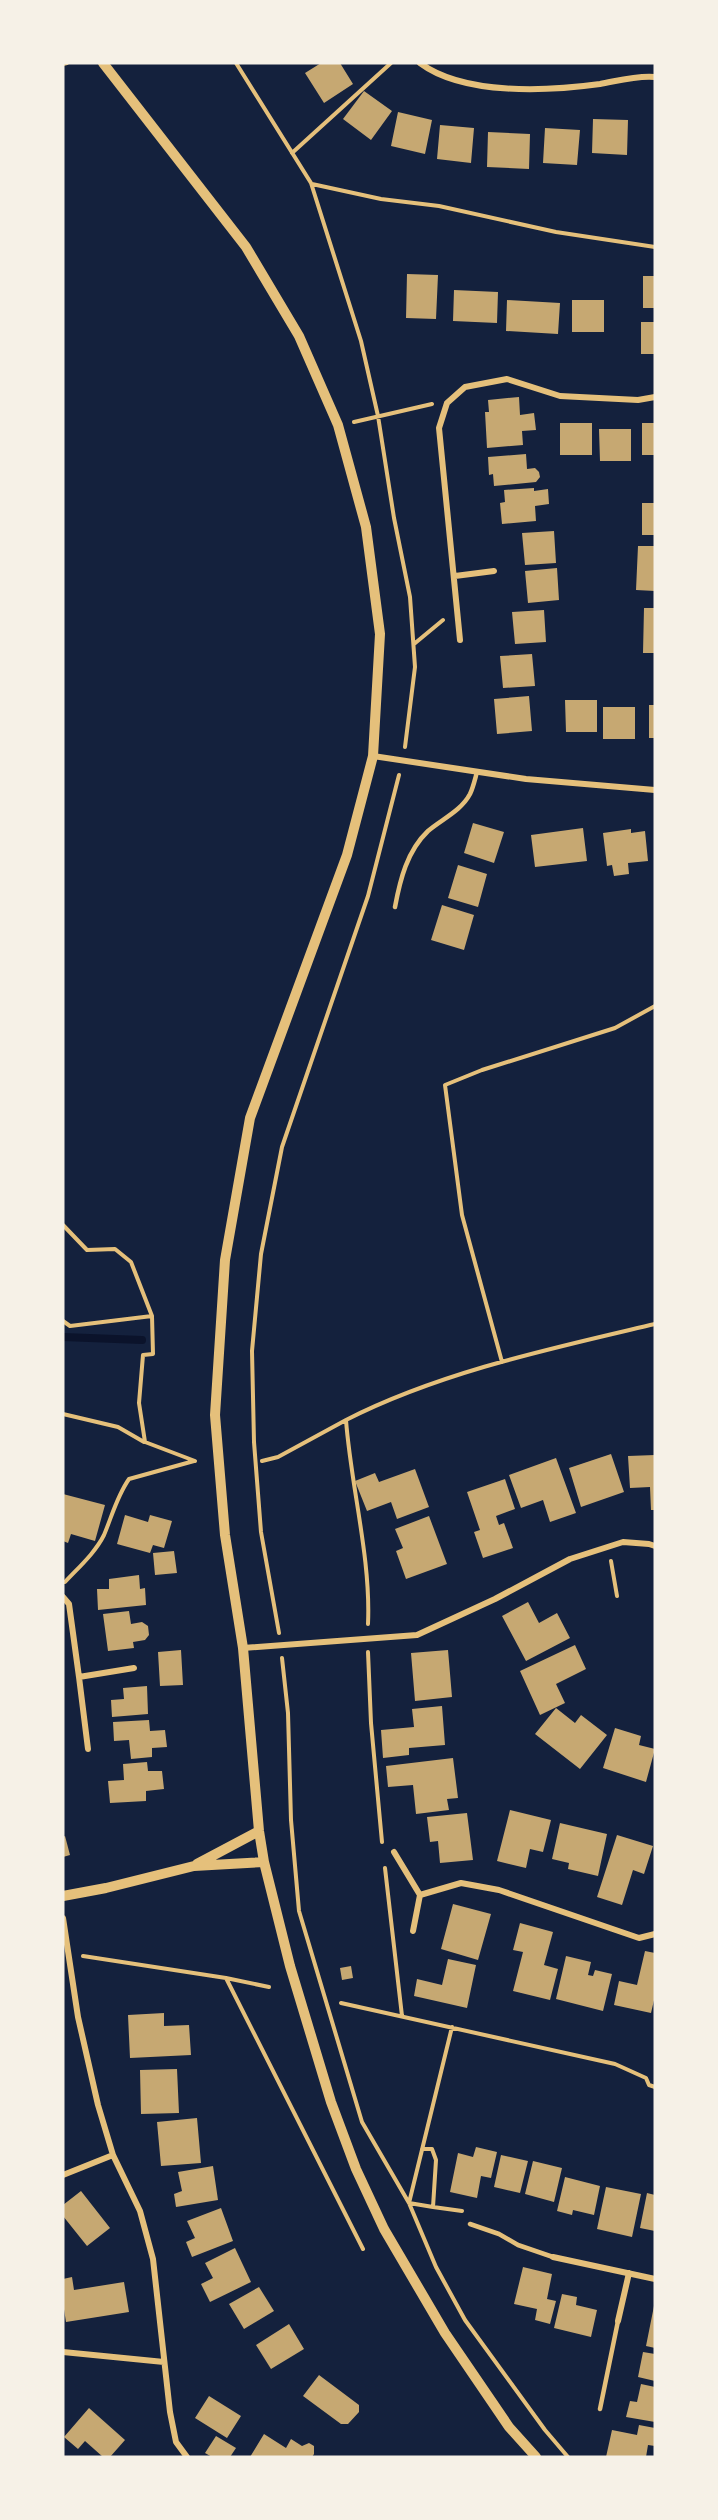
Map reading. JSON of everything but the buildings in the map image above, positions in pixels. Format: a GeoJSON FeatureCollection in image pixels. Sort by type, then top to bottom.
{"type":"FeatureCollection","features":[{"type":"Feature","properties":{"kind":"street"},"geometry":{"type":"LineString","coordinates":[[103,63],[246,248],[299,336],[338,425],[366,527],[380,634],[373,756],[347,855],[250,1118],[225,1260],[215,1415],[225,1535],[243,1648],[259,1831],[264,1862],[290,1966],[331,2102],[356,2169],[384,2229],[445,2333],[509,2427],[536,2457]]}},
{"type":"Feature","properties":{"kind":"street"},"geometry":{"type":"LineString","coordinates":[[420,63],[429,70],[479,86],[522,90],[655,77]]}},
{"type":"Feature","properties":{"kind":"street"},"geometry":{"type":"LineString","coordinates":[[460,640],[439,428],[447,403],[465,387],[507,379],[560,396],[638,400],[655,397]]}},
{"type":"Feature","properties":{"kind":"street"},"geometry":{"type":"LineString","coordinates":[[455,576],[494,571]]}},
{"type":"Feature","properties":{"kind":"street"},"geometry":{"type":"LineString","coordinates":[[373,756],[526,779],[655,790]]}},
{"type":"Feature","properties":{"kind":"street"},"geometry":{"type":"LineString","coordinates":[[243,1648],[417,1635],[495,1599],[570,1559],[623,1542],[655,1546]]}},
{"type":"Feature","properties":{"kind":"street"},"geometry":{"type":"LineString","coordinates":[[63,1597],[69,1604],[88,1749]]}},
{"type":"Feature","properties":{"kind":"street"},"geometry":{"type":"LineString","coordinates":[[79,1677],[134,1668]]}},
{"type":"Feature","properties":{"kind":"street"},"geometry":{"type":"LineString","coordinates":[[194,1866],[259,1831]]}},
{"type":"Feature","properties":{"kind":"street"},"geometry":{"type":"LineString","coordinates":[[394,1852],[420,1895],[413,1930]]}},
{"type":"Feature","properties":{"kind":"street"},"geometry":{"type":"LineString","coordinates":[[63,1896],[106,1888],[194,1866],[264,1862]]}},
{"type":"Feature","properties":{"kind":"street"},"geometry":{"type":"LineString","coordinates":[[420,1895],[461,1883],[499,1890],[639,1938],[655,1934]]}},
{"type":"Feature","properties":{"kind":"street"},"geometry":{"type":"LineString","coordinates":[[63,1918],[80,2028],[98,2106],[113,2155],[140,2211],[153,2259],[164,2362],[176,2442],[187,2457]]}},
{"type":"Feature","properties":{"kind":"street"},"geometry":{"type":"LineString","coordinates":[[63,2175],[113,2155]]}},
{"type":"Feature","properties":{"kind":"street"},"geometry":{"type":"LineString","coordinates":[[554,2257],[655,2278]]}},
{"type":"Feature","properties":{"kind":"street"},"geometry":{"type":"LineString","coordinates":[[618,2321],[629,2273]]}},
{"type":"Feature","properties":{"kind":"street"},"geometry":{"type":"LineString","coordinates":[[63,2352],[164,2362]]}},
{"type":"Feature","properties":{"kind":"lane"},"geometry":{"type":"LineString","coordinates":[[395,907],[401,874],[412,853],[427,832],[452,814],[470,795],[477,772]]}},
{"type":"Feature","properties":{"kind":"lane"},"geometry":{"type":"LineString","coordinates":[[470,2223],[499,2234],[518,2245],[554,2257]]}},
{"type":"Feature","properties":{"kind":"lane"},"geometry":{"type":"LineString","coordinates":[[600,2409],[618,2321]]}},
{"type":"Feature","properties":{"kind":"path"},"geometry":{"type":"LineString","coordinates":[[236,63],[311,183],[361,341],[378,416],[394,518],[410,597],[415,667],[403,761],[368,896],[282,1147],[261,1254],[252,1351],[254,1442],[261,1532],[281,1645],[288,1713],[291,1820],[299,1911],[362,2122],[409,2203],[436,2267],[465,2320],[545,2430],[568,2457]]}},
{"type":"Feature","properties":{"kind":"path"},"geometry":{"type":"LineString","coordinates":[[292,153],[391,63]]}},
{"type":"Feature","properties":{"kind":"path"},"geometry":{"type":"LineString","coordinates":[[311,183],[381,199],[439,206],[556,231],[655,247]]}},
{"type":"Feature","properties":{"kind":"path"},"geometry":{"type":"LineString","coordinates":[[338,425],[429,404]]}},
{"type":"Feature","properties":{"kind":"path"},"geometry":{"type":"LineString","coordinates":[[414,645],[458,608]]}},
{"type":"Feature","properties":{"kind":"path"},"geometry":{"type":"LineString","coordinates":[[502,1362],[462,1215],[445,1085],[482,1070],[615,1028],[655,1006]]}},
{"type":"Feature","properties":{"kind":"path"},"geometry":{"type":"LineString","coordinates":[[63,1225],[87,1250],[115,1250],[131,1262],[152,1316],[153,1354],[143,1355],[139,1403],[145,1442]]}},
{"type":"Feature","properties":{"kind":"path"},"geometry":{"type":"LineString","coordinates":[[63,1321],[70,1326],[152,1316]]}},
{"type":"Feature","properties":{"kind":"path"},"geometry":{"type":"LineString","coordinates":[[262,1461],[278,1457],[380,1402],[502,1362],[655,1324]]}},
{"type":"Feature","properties":{"kind":"path"},"geometry":{"type":"LineString","coordinates":[[63,1414],[118,1427],[145,1442],[195,1461],[129,1479],[103,1537],[92,1554],[63,1584]]}},
{"type":"Feature","properties":{"kind":"path"},"geometry":{"type":"LineString","coordinates":[[346,1420],[367,1580],[371,1723],[383,1848]]}},
{"type":"Feature","properties":{"kind":"path"},"geometry":{"type":"LineString","coordinates":[[609,1546],[617,1596]]}},
{"type":"Feature","properties":{"kind":"path"},"geometry":{"type":"LineString","coordinates":[[384,1860],[402,2016]]}},
{"type":"Feature","properties":{"kind":"path"},"geometry":{"type":"LineString","coordinates":[[69,1954],[226,1978],[269,1987]]}},
{"type":"Feature","properties":{"kind":"path"},"geometry":{"type":"LineString","coordinates":[[226,1978],[363,2249]]}},
{"type":"Feature","properties":{"kind":"path"},"geometry":{"type":"LineString","coordinates":[[341,2003],[615,2064],[646,2078],[649,2085],[655,2087]]}},
{"type":"Feature","properties":{"kind":"path"},"geometry":{"type":"LineString","coordinates":[[409,2203],[452,2026]]}},
{"type":"Feature","properties":{"kind":"path"},"geometry":{"type":"LineString","coordinates":[[422,2149],[432,2149],[436,2160],[433,2207]]}},
{"type":"Feature","properties":{"kind":"path"},"geometry":{"type":"LineString","coordinates":[[409,2203],[469,2212],[470,2223]]}},
{"type":"Feature","properties":{"kind":"waterway"},"geometry":{"type":"LineString","coordinates":[[63,1337],[142,1340]]}}]}
